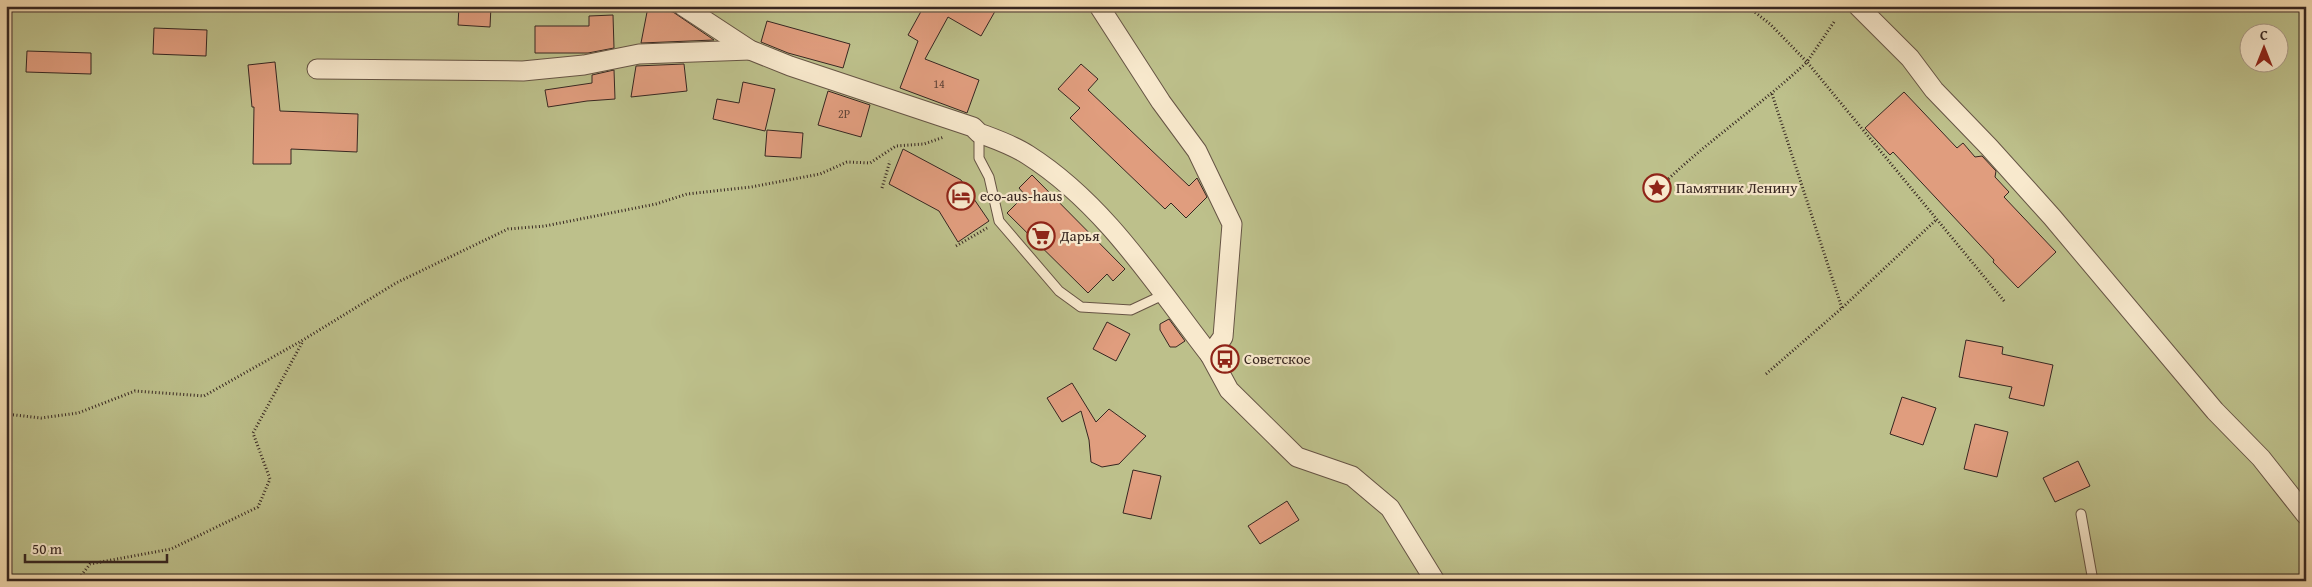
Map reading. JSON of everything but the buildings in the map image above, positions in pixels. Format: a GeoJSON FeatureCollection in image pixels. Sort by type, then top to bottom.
{"type":"FeatureCollection","features":[{"type":"Feature","properties":{"kind":"street"},"geometry":{"type":"LineString","coordinates":[[683,6],[750,50],[790,66],[976,130],[1027,154],[1069,186],[1114,229],[1210,355],[1229,390],[1297,457],[1352,476],[1390,508],[1435,581]]}},
{"type":"Feature","properties":{"kind":"street"},"geometry":{"type":"LineString","coordinates":[[1099,6],[1161,102],[1197,151],[1232,224],[1224,337],[1210,355]]}},
{"type":"Feature","properties":{"kind":"street"},"geometry":{"type":"LineString","coordinates":[[1858,6],[1910,58],[1934,90],[2052,217],[2215,411],[2261,458],[2306,515]]}},
{"type":"Feature","properties":{"kind":"street"},"geometry":{"type":"LineString","coordinates":[[316,69],[523,71],[584,65],[639,54],[750,50]]}},
{"type":"Feature","properties":{"kind":"lane"},"geometry":{"type":"LineString","coordinates":[[976,130],[980,158],[988,178],[999,221],[1059,291],[1082,307],[1131,310],[1163,295]]}},
{"type":"Feature","properties":{"kind":"lane"},"geometry":{"type":"LineString","coordinates":[[2081,514],[2093,581]]}},
{"type":"Feature","properties":{"kind":"path"},"geometry":{"type":"LineString","coordinates":[[6,29],[7,6]]}},
{"type":"Feature","properties":{"kind":"path"},"geometry":{"type":"LineString","coordinates":[[1747,6],[1770,24],[1807,62],[2005,302]]}},
{"type":"Feature","properties":{"kind":"path"},"geometry":{"type":"LineString","coordinates":[[1661,186],[1680,168],[1772,94],[1807,62],[1834,22]]}},
{"type":"Feature","properties":{"kind":"path"},"geometry":{"type":"LineString","coordinates":[[1772,94],[1842,308]]}},
{"type":"Feature","properties":{"kind":"path"},"geometry":{"type":"LineString","coordinates":[[6,414],[41,418],[78,413],[135,391],[204,396],[303,340],[396,283],[508,229],[545,226],[656,204],[687,194],[751,187],[820,174],[847,162],[870,163],[896,146],[924,144],[976,130]]}},
{"type":"Feature","properties":{"kind":"path"},"geometry":{"type":"LineString","coordinates":[[882,188],[890,161]]}},
{"type":"Feature","properties":{"kind":"path"},"geometry":{"type":"LineString","coordinates":[[1766,374],[1842,308],[1936,220]]}},
{"type":"Feature","properties":{"kind":"path"},"geometry":{"type":"LineString","coordinates":[[956,246],[999,221]]}},
{"type":"Feature","properties":{"kind":"path"},"geometry":{"type":"LineString","coordinates":[[77,581],[90,564],[171,549],[258,508],[270,479],[253,433],[303,340]]}},
{"type":"Feature","properties":{"kind":"green space"},"geometry":{"type":"Polygon","coordinates":[[[6,6],[2306,6],[2306,581],[6,581],[6,6]]]}},
{"type":"Feature","properties":{"kind":"place","name":"Памятник Ленину"},"geometry":{"type":"Point","coordinates":[1657,188]}},
{"type":"Feature","properties":{"kind":"place","name":"eco-aus-haus"},"geometry":{"type":"Point","coordinates":[961,196]}},
{"type":"Feature","properties":{"kind":"place","name":"Дарья"},"geometry":{"type":"Point","coordinates":[1041,236]}},
{"type":"Feature","properties":{"kind":"place","name":"Советское"},"geometry":{"type":"Point","coordinates":[1225,359]}}]}
